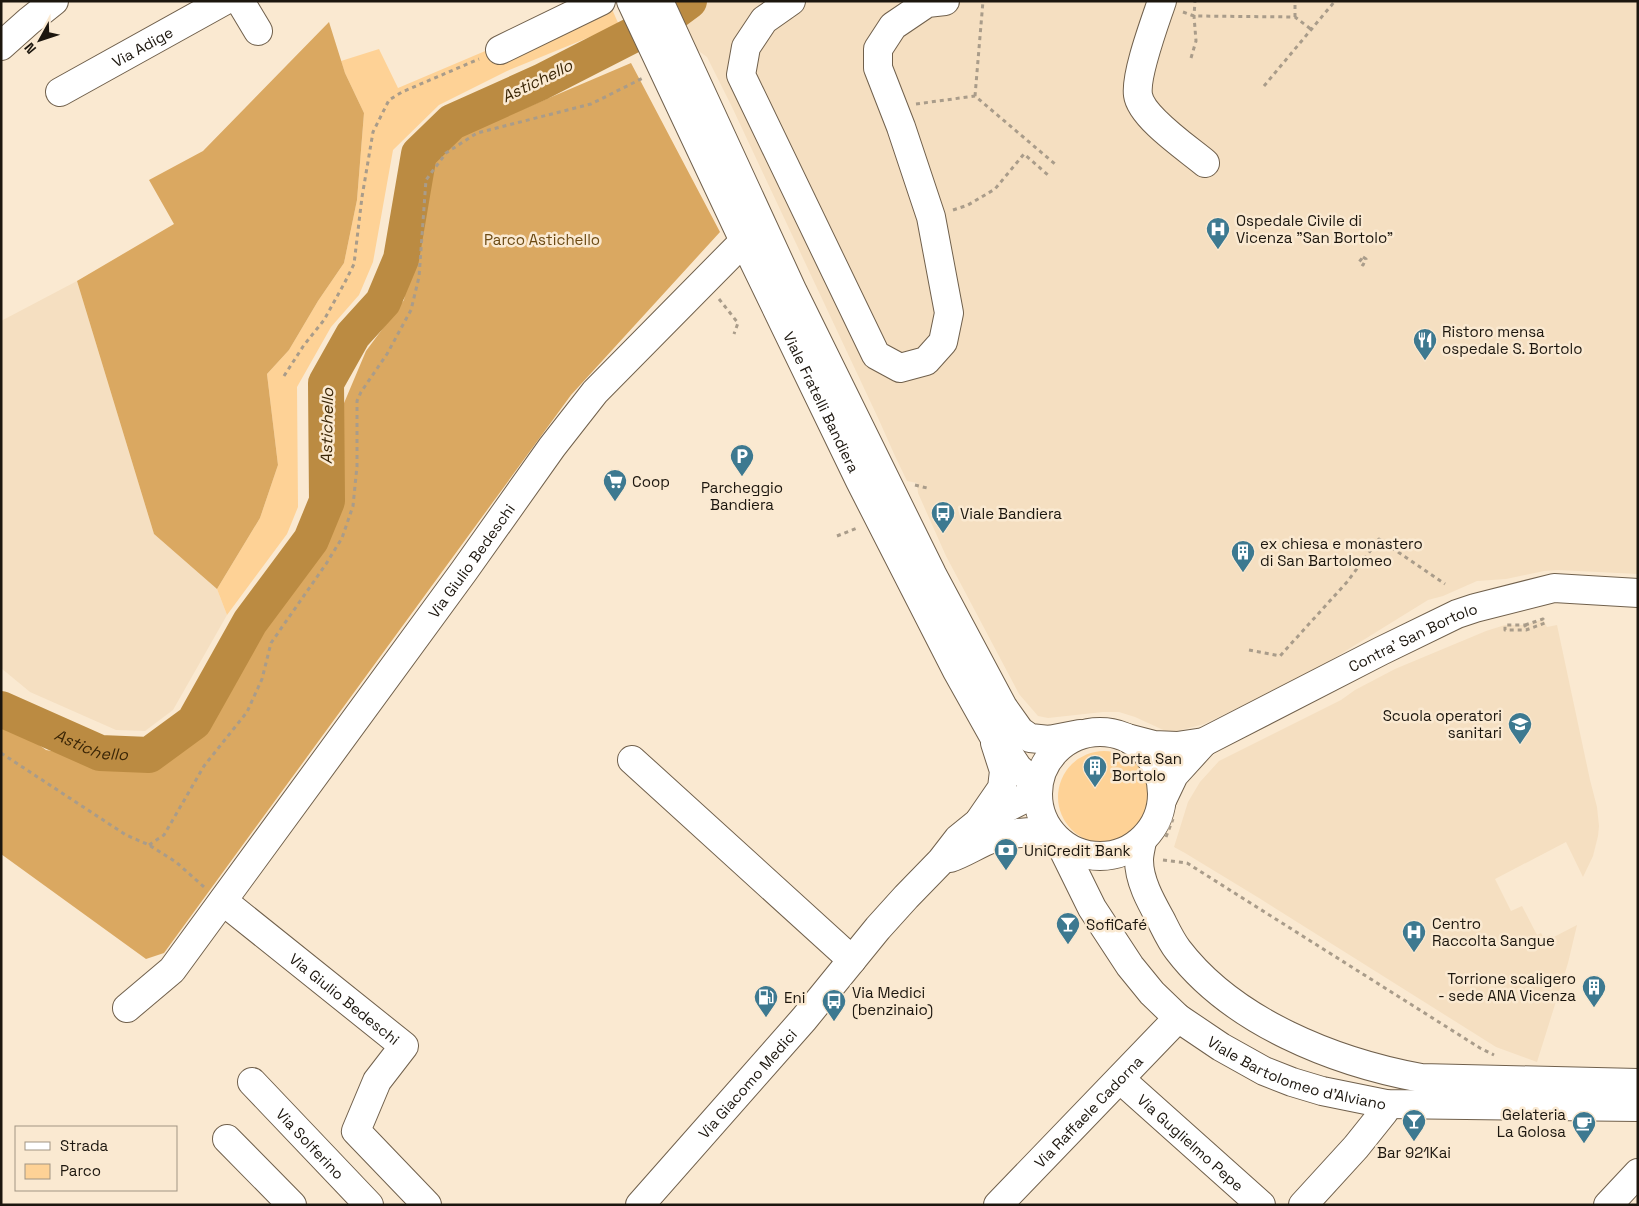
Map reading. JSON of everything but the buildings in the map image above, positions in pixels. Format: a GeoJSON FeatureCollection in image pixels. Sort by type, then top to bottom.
{"type":"FeatureCollection","features":[{"type":"Feature","properties":{"kind":"main road"},"geometry":{"type":"LineString","coordinates":[[1,46],[54,1]]}},
{"type":"Feature","properties":{"kind":"main road","name":"Via Adige"},"geometry":{"type":"LineString","coordinates":[[60,92],[224,1]]}},
{"type":"Feature","properties":{"kind":"main road"},"geometry":{"type":"LineString","coordinates":[[240,1],[258,31]]}},
{"type":"Feature","properties":{"kind":"main road"},"geometry":{"type":"LineString","coordinates":[[500,50],[601,1]]}},
{"type":"Feature","properties":{"kind":"main road"},"geometry":{"type":"LineString","coordinates":[[791,1],[764,20],[746,46],[741,74],[876,355],[900,368],[926,361],[943,342],[949,313],[931,217],[878,68],[878,49],[893,26],[927,3],[945,1]]}},
{"type":"Feature","properties":{"kind":"main road"},"geometry":{"type":"LineString","coordinates":[[1162,2],[1141,69],[1138,96],[1151,118],[1204,163]]}},
{"type":"Feature","properties":{"kind":"main road","name":"Viale Fratelli Bandiera"},"geometry":{"type":"LineString","coordinates":[[641,4],[662,58],[744,241],[864,489],[957,671],[994,737],[1006,750],[1018,768],[1038,786]]}},
{"type":"Feature","properties":{"kind":"main road","name":"Viale Fratelli Bandiera"},"geometry":{"type":"LineString","coordinates":[[662,58],[793,292],[932,574],[1003,707],[1020,731],[1030,738],[1049,740],[1080,734]]}},
{"type":"Feature","properties":{"kind":"main road","name":"Via Giulio Bedeschi"},"geometry":{"type":"LineString","coordinates":[[127,1008],[172,970],[464,571],[552,447],[595,392],[744,241]]}},
{"type":"Feature","properties":{"kind":"main road","name":"Contra' San Bortolo"},"geometry":{"type":"LineString","coordinates":[[1127,738],[1154,745],[1177,746],[1204,742],[1381,651],[1456,614],[1475,608],[1554,588],[1638,593]]}},
{"type":"Feature","properties":{"kind":"main road","name":"Viale Bartolomeo d'Alviano"},"geometry":{"type":"LineString","coordinates":[[1157,848],[1154,828],[1160,811],[1169,805],[1153,761],[1142,748],[1127,738],[1112,733],[1097,732],[1080,734],[1066,741],[1053,753],[1043,767],[1038,786],[1037,800],[1041,816],[1054,836],[1092,908],[1111,938],[1130,966],[1178,1018],[1221,1047],[1264,1071],[1322,1091],[1386,1104],[1638,1107]]}},
{"type":"Feature","properties":{"kind":"main road","name":"Via Giacomo Medici"},"geometry":{"type":"LineString","coordinates":[[979,822],[1002,788],[1004,771],[994,737]]}},
{"type":"Feature","properties":{"kind":"main road","name":"Contra' San Bortolo"},"geometry":{"type":"LineString","coordinates":[[1169,805],[1174,775],[1204,742]]}},
{"type":"Feature","properties":{"kind":"main road"},"geometry":{"type":"LineString","coordinates":[[632,760],[852,960]]}},
{"type":"Feature","properties":{"kind":"main road","name":"Via Giacomo Medici"},"geometry":{"type":"LineString","coordinates":[[640,1205],[804,1019],[852,960],[906,897],[941,861],[958,839],[979,822],[1022,800],[1038,786]]}},
{"type":"Feature","properties":{"kind":"main road","name":"Via Giacomo Medici"},"geometry":{"type":"LineString","coordinates":[[941,861],[965,853],[991,839],[1004,835],[1054,836]]}},
{"type":"Feature","properties":{"kind":"main road","name":"Viale Bartolomeo d'Alviano"},"geometry":{"type":"LineString","coordinates":[[1054,836],[1071,850],[1085,855],[1100,857],[1130,850],[1157,848]]}},
{"type":"Feature","properties":{"kind":"main road","name":"Viale Bartolomeo d'Alviano"},"geometry":{"type":"LineString","coordinates":[[1157,848],[1139,860],[1143,881],[1153,905],[1176,948],[1197,972],[1233,1003],[1254,1018],[1298,1040],[1386,1072],[1421,1078],[1638,1083]]}},
{"type":"Feature","properties":{"kind":"main road","name":"Via Giulio Bedeschi"},"geometry":{"type":"LineString","coordinates":[[223,900],[404,1046],[377,1081],[356,1131],[427,1205]]}},
{"type":"Feature","properties":{"kind":"main road","name":"Via Raffaele Cadorna"},"geometry":{"type":"LineString","coordinates":[[998,1205],[1178,1018]]}},
{"type":"Feature","properties":{"kind":"main road","name":"Via Guglielmo Pepe"},"geometry":{"type":"LineString","coordinates":[[1120,1079],[1261,1205]]}},
{"type":"Feature","properties":{"kind":"main road","name":"Via Solferino"},"geometry":{"type":"LineString","coordinates":[[252,1082],[368,1205]]}},
{"type":"Feature","properties":{"kind":"main road"},"geometry":{"type":"LineString","coordinates":[[1303,1205],[1356,1147],[1384,1112],[1386,1104]]}},
{"type":"Feature","properties":{"kind":"main road"},"geometry":{"type":"LineString","coordinates":[[227,1139],[292,1205]]}},
{"type":"Feature","properties":{"kind":"main road"},"geometry":{"type":"LineString","coordinates":[[1608,1205],[1638,1173]]}},
{"type":"Feature","properties":{"kind":"path"},"geometry":{"type":"LineString","coordinates":[[975,96],[983,1]]}},
{"type":"Feature","properties":{"kind":"path"},"geometry":{"type":"LineString","coordinates":[[1191,58],[1196,41],[1195,1]]}},
{"type":"Feature","properties":{"kind":"path"},"geometry":{"type":"LineString","coordinates":[[1295,1],[1295,17]]}},
{"type":"Feature","properties":{"kind":"path"},"geometry":{"type":"LineString","coordinates":[[1264,86],[1335,1]]}},
{"type":"Feature","properties":{"kind":"path"},"geometry":{"type":"LineString","coordinates":[[1162,2],[1194,16],[1295,17],[1312,30]]}},
{"type":"Feature","properties":{"kind":"path"},"geometry":{"type":"LineString","coordinates":[[284,376],[304,345],[324,320],[354,264],[362,197],[373,132],[389,100],[402,92],[500,50]]}},
{"type":"Feature","properties":{"kind":"path"},"geometry":{"type":"LineString","coordinates":[[149,845],[164,835],[204,766],[247,712],[262,679],[272,643],[342,538],[353,506],[357,401],[387,354],[411,310],[419,277],[426,180],[446,153],[477,133],[591,104],[662,58]]}},
{"type":"Feature","properties":{"kind":"path"},"geometry":{"type":"LineString","coordinates":[[893,107],[975,96],[1055,164]]}},
{"type":"Feature","properties":{"kind":"path"},"geometry":{"type":"LineString","coordinates":[[931,217],[968,205],[995,189],[1024,154],[1048,175]]}},
{"type":"Feature","properties":{"kind":"path"},"geometry":{"type":"LineString","coordinates":[[713,292],[738,323],[734,334]]}},
{"type":"Feature","properties":{"kind":"path"},"geometry":{"type":"LineString","coordinates":[[1249,650],[1280,656],[1346,582],[1379,539],[1445,584]]}},
{"type":"Feature","properties":{"kind":"path"},"geometry":{"type":"LineString","coordinates":[[1526,628],[1505,625],[1505,630],[1526,628],[1545,623],[1543,619],[1526,628]]}},
{"type":"Feature","properties":{"kind":"path"},"geometry":{"type":"LineString","coordinates":[[1,753],[126,835],[149,845],[176,862],[200,884],[223,900]]}},
{"type":"Feature","properties":{"kind":"path"},"geometry":{"type":"LineString","coordinates":[[1162,867],[1157,848],[1169,805]]}},
{"type":"Feature","properties":{"kind":"path"},"geometry":{"type":"LineString","coordinates":[[1157,848],[1187,863],[1497,1057]]}},
{"type":"Feature","properties":{"kind":"shaded area","name":"Ospedale Civile di Vicenza \"San Bortolo\""},"geometry":{"type":"Polygon","coordinates":[[[675,1],[1638,1],[1638,574],[1558,570],[1506,579],[1477,581],[1443,596],[1428,600],[1310,673],[1204,724],[1170,733],[1119,712],[1048,718],[1038,716],[1019,694],[946,556],[918,493],[917,483],[907,481],[732,107],[707,57],[696,49],[675,1]]]}},
{"type":"Feature","properties":{"kind":"shaded area"},"geometry":{"type":"Polygon","coordinates":[[[77,281],[154,534],[217,589],[227,615],[173,710],[145,731],[116,730],[30,692],[1,668],[1,321],[77,281]]]}},
{"type":"Feature","properties":{"kind":"shaded area"},"geometry":{"type":"Polygon","coordinates":[[[1543,619],[1547,627],[1557,625],[1597,807],[1599,826],[1593,856],[1583,877],[1566,842],[1495,879],[1511,911],[1522,906],[1537,935],[1541,933],[1546,941],[1577,925],[1568,963],[1537,1062],[1496,1047],[1259,898],[1174,847],[1188,802],[1200,782],[1219,761],[1341,700],[1355,690],[1395,669],[1486,631],[1505,625],[1525,625],[1543,619]]]}},
{"type":"Feature","properties":{"kind":"green space"},"geometry":{"type":"Polygon","coordinates":[[[611,7],[619,25],[507,71],[439,105],[393,150],[373,262],[359,295],[331,327],[297,387],[298,507],[287,534],[227,615],[217,589],[260,518],[278,465],[267,374],[289,350],[318,301],[344,263],[357,200],[364,113],[341,61],[379,49],[398,88],[497,46],[611,7]]]}},
{"type":"Feature","properties":{"kind":"green space"},"geometry":{"type":"Polygon","coordinates":[[[329,22],[345,73],[364,113],[357,200],[344,263],[318,301],[289,350],[267,374],[278,465],[260,518],[217,589],[154,534],[77,281],[174,224],[149,180],[203,151],[329,22]]]}},
{"type":"Feature","properties":{"kind":"green space","name":"Parco Astichello"},"geometry":{"type":"Polygon","coordinates":[[[631,63],[720,232],[571,395],[164,953],[146,959],[1,854],[1,717],[46,750],[150,768],[222,695],[337,514],[339,415],[366,351],[404,300],[422,178],[437,150],[458,137],[631,63]]]}},
{"type":"Feature","properties":{"kind":"green space"},"geometry":{"type":"Polygon","coordinates":[[[1104,751],[1122,755],[1136,765],[1146,779],[1150,797],[1146,815],[1136,829],[1122,839],[1104,843],[1086,839],[1072,829],[1062,815],[1058,797],[1062,779],[1072,765],[1086,755],[1104,751]]]}},
{"type":"Feature","properties":{"kind":"waterway","name":"Astichello"},"geometry":{"type":"LineString","coordinates":[[1,709],[100,753],[149,755],[194,722],[250,622],[311,540],[327,501],[326,383],[353,335],[383,302],[401,259],[419,154],[452,122],[541,82],[666,18],[689,1]]}},
{"type":"Feature","properties":{"kind":"place","name":"Ospedale Civile di Vicenza \"San Bortolo\""},"geometry":{"type":"Point","coordinates":[1218,250]}},
{"type":"Feature","properties":{"kind":"place","name":"Ristoro mensa ospedale S. Bortolo"},"geometry":{"type":"Point","coordinates":[1425,361]}},
{"type":"Feature","properties":{"kind":"place","name":"Parcheggio Bandiera"},"geometry":{"type":"Point","coordinates":[742,477]}},
{"type":"Feature","properties":{"kind":"place","name":"Coop"},"geometry":{"type":"Point","coordinates":[615,502]}},
{"type":"Feature","properties":{"kind":"place","name":"Viale Bandiera"},"geometry":{"type":"Point","coordinates":[943,534]}},
{"type":"Feature","properties":{"kind":"place","name":"ex chiesa e monastero di San Bartolomeo"},"geometry":{"type":"Point","coordinates":[1243,573]}},
{"type":"Feature","properties":{"kind":"place","name":"Scuola operatori sanitari"},"geometry":{"type":"Point","coordinates":[1520,745]}},
{"type":"Feature","properties":{"kind":"place","name":"Porta San Bortolo"},"geometry":{"type":"Point","coordinates":[1095,788]}},
{"type":"Feature","properties":{"kind":"place","name":"UniCredit Bank"},"geometry":{"type":"Point","coordinates":[1006,871]}},
{"type":"Feature","properties":{"kind":"place","name":"SofiCafé"},"geometry":{"type":"Point","coordinates":[1068,945]}},
{"type":"Feature","properties":{"kind":"place","name":"Centro Raccolta Sangue"},"geometry":{"type":"Point","coordinates":[1414,953]}},
{"type":"Feature","properties":{"kind":"place","name":"Torrione scaligero - sede ANA Vicenza"},"geometry":{"type":"Point","coordinates":[1594,1008]}},
{"type":"Feature","properties":{"kind":"place","name":"Eni"},"geometry":{"type":"Point","coordinates":[766,1018]}},
{"type":"Feature","properties":{"kind":"place","name":"Via Medici (benzinaio)"},"geometry":{"type":"Point","coordinates":[834,1022]}},
{"type":"Feature","properties":{"kind":"place","name":"Bar 921Kai"},"geometry":{"type":"Point","coordinates":[1414,1142]}},
{"type":"Feature","properties":{"kind":"place","name":"Gelateria La Golosa"},"geometry":{"type":"Point","coordinates":[1584,1144]}}]}
